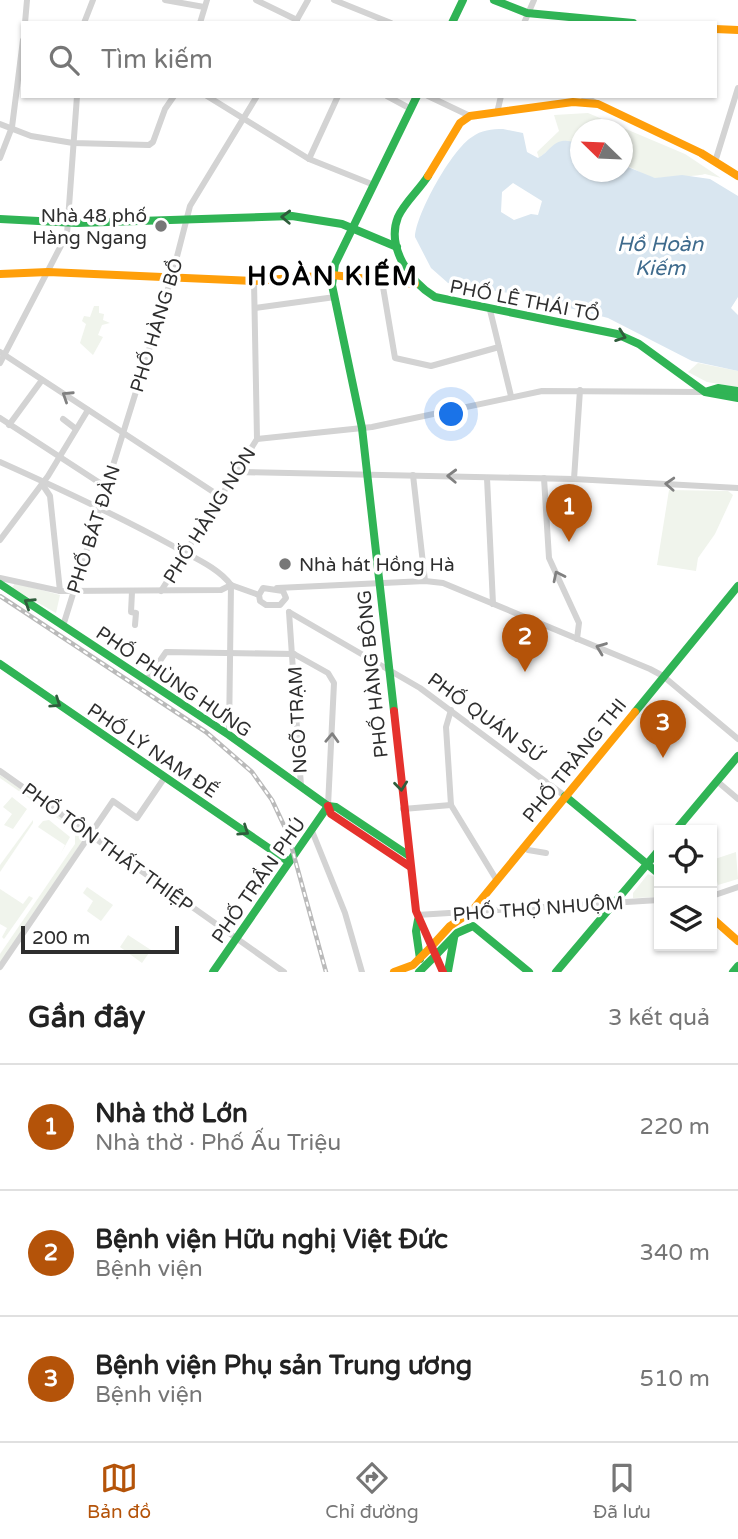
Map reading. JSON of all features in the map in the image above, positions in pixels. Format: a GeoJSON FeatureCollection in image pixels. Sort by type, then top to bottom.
{"type":"FeatureCollection","features":[{"type":"Feature","properties":{"kind":"street"},"geometry":{"type":"LineString","coordinates":[[24,21],[27,0]]}},
{"type":"Feature","properties":{"kind":"street"},"geometry":{"type":"LineString","coordinates":[[85,21],[93,0]]}},
{"type":"Feature","properties":{"kind":"street"},"geometry":{"type":"LineString","coordinates":[[165,0],[206,3],[201,21]]}},
{"type":"Feature","properties":{"kind":"street"},"geometry":{"type":"LineString","coordinates":[[256,0],[296,21],[307,0]]}},
{"type":"Feature","properties":{"kind":"street"},"geometry":{"type":"LineString","coordinates":[[334,0],[372,19]]}},
{"type":"Feature","properties":{"kind":"street"},"geometry":{"type":"LineString","coordinates":[[453,21],[463,0]]}},
{"type":"Feature","properties":{"kind":"street"},"geometry":{"type":"LineString","coordinates":[[494,0],[527,13],[612,21]]}},
{"type":"Feature","properties":{"kind":"street"},"geometry":{"type":"LineString","coordinates":[[525,21],[534,0]]}},
{"type":"Feature","properties":{"kind":"street"},"geometry":{"type":"LineString","coordinates":[[717,29],[738,30]]}},
{"type":"Feature","properties":{"kind":"street"},"geometry":{"type":"LineString","coordinates":[[0,158],[12,127],[21,56]]}},
{"type":"Feature","properties":{"kind":"street"},"geometry":{"type":"LineString","coordinates":[[715,162],[738,88]]}},
{"type":"Feature","properties":{"kind":"street"},"geometry":{"type":"LineString","coordinates":[[0,363],[2,354],[68,234],[77,98]]}},
{"type":"Feature","properties":{"kind":"street"},"geometry":{"type":"LineString","coordinates":[[0,124],[31,136],[73,143],[149,145],[153,142],[165,109],[173,98]]}},
{"type":"Feature","properties":{"kind":"street"},"geometry":{"type":"LineString","coordinates":[[210,98],[309,159],[374,185]]}},
{"type":"Feature","properties":{"kind":"street","name":"PHỐ HÀNG BỒ"},"geometry":{"type":"LineString","coordinates":[[124,433],[194,196],[256,98]]}},
{"type":"Feature","properties":{"kind":"street"},"geometry":{"type":"LineString","coordinates":[[309,159],[337,98]]}},
{"type":"Feature","properties":{"kind":"street"},"geometry":{"type":"LineString","coordinates":[[391,98],[411,109]]}},
{"type":"Feature","properties":{"kind":"street"},"geometry":{"type":"LineString","coordinates":[[332,275],[416,98]]}},
{"type":"Feature","properties":{"kind":"street"},"geometry":{"type":"LineString","coordinates":[[432,98],[470,116],[558,101],[598,104]]}},
{"type":"Feature","properties":{"kind":"street"},"geometry":{"type":"LineString","coordinates":[[497,113],[501,98]]}},
{"type":"Feature","properties":{"kind":"street"},"geometry":{"type":"LineString","coordinates":[[587,98],[738,176]]}},
{"type":"Feature","properties":{"kind":"street"},"geometry":{"type":"LineString","coordinates":[[415,284],[397,247],[396,227],[400,213],[415,196],[458,126],[470,116]]}},
{"type":"Feature","properties":{"kind":"street"},"geometry":{"type":"LineString","coordinates":[[0,219],[67,223],[189,217],[292,216],[354,228],[397,247]]}},
{"type":"Feature","properties":{"kind":"street"},"geometry":{"type":"LineString","coordinates":[[0,274],[48,272],[254,281],[332,275],[415,284]]}},
{"type":"Feature","properties":{"kind":"street","name":"PHỐ HÀNG BÔNG"},"geometry":{"type":"LineString","coordinates":[[332,275],[362,428],[409,866],[418,917],[446,972]]}},
{"type":"Feature","properties":{"kind":"street"},"geometry":{"type":"LineString","coordinates":[[254,281],[257,439],[362,428],[542,391],[705,392],[718,388],[738,391]]}},
{"type":"Feature","properties":{"kind":"street"},"geometry":{"type":"LineString","coordinates":[[382,281],[395,358],[431,366],[499,347]]}},
{"type":"Feature","properties":{"kind":"street","name":"PHỐ LÊ THÁI TỔ"},"geometry":{"type":"LineString","coordinates":[[415,284],[439,300],[617,334],[649,350],[705,392],[738,398]]}},
{"type":"Feature","properties":{"kind":"street"},"geometry":{"type":"LineString","coordinates":[[255,308],[335,297]]}},
{"type":"Feature","properties":{"kind":"street"},"geometry":{"type":"LineString","coordinates":[[490,310],[511,396]]}},
{"type":"Feature","properties":{"kind":"street"},"geometry":{"type":"LineString","coordinates":[[2,354],[221,497]]}},
{"type":"Feature","properties":{"kind":"street"},"geometry":{"type":"LineString","coordinates":[[9,425],[42,380]]}},
{"type":"Feature","properties":{"kind":"street"},"geometry":{"type":"LineString","coordinates":[[574,479],[580,390]]}},
{"type":"Feature","properties":{"kind":"street"},"geometry":{"type":"LineString","coordinates":[[0,540],[60,457],[88,410]]}},
{"type":"Feature","properties":{"kind":"street"},"geometry":{"type":"LineString","coordinates":[[0,418],[106,488]]}},
{"type":"Feature","properties":{"kind":"street"},"geometry":{"type":"LineString","coordinates":[[63,419],[76,429]]}},
{"type":"Feature","properties":{"kind":"street","name":"PHỐ BÁT ĐÀN"},"geometry":{"type":"LineString","coordinates":[[63,626],[124,433]]}},
{"type":"Feature","properties":{"kind":"street","name":"PHỐ HÀNG NÓN"},"geometry":{"type":"LineString","coordinates":[[162,591],[257,439]]}},
{"type":"Feature","properties":{"kind":"street"},"geometry":{"type":"LineString","coordinates":[[0,462],[184,552],[225,577],[230,584],[259,594]]}},
{"type":"Feature","properties":{"kind":"street"},"geometry":{"type":"LineString","coordinates":[[238,472],[544,478],[738,488]]}},
{"type":"Feature","properties":{"kind":"street"},"geometry":{"type":"LineString","coordinates":[[414,475],[425,581]]}},
{"type":"Feature","properties":{"kind":"street"},"geometry":{"type":"LineString","coordinates":[[487,478],[494,604]]}},
{"type":"Feature","properties":{"kind":"street"},"geometry":{"type":"LineString","coordinates":[[544,478],[549,558],[579,623],[577,639]]}},
{"type":"Feature","properties":{"kind":"street"},"geometry":{"type":"LineString","coordinates":[[42,483],[50,496],[60,591]]}},
{"type":"Feature","properties":{"kind":"street"},"geometry":{"type":"LineString","coordinates":[[0,578],[73,592],[221,590],[230,584]]}},
{"type":"Feature","properties":{"kind":"street"},"geometry":{"type":"LineString","coordinates":[[259,594],[263,589],[276,588],[425,581],[443,583],[663,676],[738,738]]}},
{"type":"Feature","properties":{"kind":"street","name":"PHỐ PHÙNG HƯNG"},"geometry":{"type":"LineString","coordinates":[[0,584],[229,735],[328,806],[336,807],[408,855]]}},
{"type":"Feature","properties":{"kind":"street"},"geometry":{"type":"LineString","coordinates":[[229,735],[230,584]]}},
{"type":"Feature","properties":{"kind":"street","name":"PHỐ TRÀNG THI"},"geometry":{"type":"LineString","coordinates":[[435,950],[458,919],[471,912],[738,586]]}},
{"type":"Feature","properties":{"kind":"street"},"geometry":{"type":"LineString","coordinates":[[259,594],[262,603],[280,605],[284,602],[285,594],[276,588]]}},
{"type":"Feature","properties":{"kind":"street"},"geometry":{"type":"LineString","coordinates":[[132,592],[131,612],[135,613],[135,625]]}},
{"type":"Feature","properties":{"kind":"street","name":"PHỐ QUÁN SỨ"},"geometry":{"type":"LineString","coordinates":[[289,612],[389,669],[451,710],[565,796],[654,870]]}},
{"type":"Feature","properties":{"kind":"street","name":"NGÕ TRẠM"},"geometry":{"type":"LineString","coordinates":[[289,612],[301,786]]}},
{"type":"Feature","properties":{"kind":"street"},"geometry":{"type":"LineString","coordinates":[[146,681],[165,653],[294,654],[328,673],[334,683],[328,806]]}},
{"type":"Feature","properties":{"kind":"street","name":"PHỐ LÝ NAM ĐẾ"},"geometry":{"type":"LineString","coordinates":[[0,664],[289,862]]}},
{"type":"Feature","properties":{"kind":"street"},"geometry":{"type":"LineString","coordinates":[[451,710],[446,727],[451,805],[496,879]]}},
{"type":"Feature","properties":{"kind":"street"},"geometry":{"type":"LineString","coordinates":[[680,825],[738,756]]}},
{"type":"Feature","properties":{"kind":"street","name":"PHỐ TÔN THẤT THIỆP"},"geometry":{"type":"LineString","coordinates":[[0,771],[284,972]]}},
{"type":"Feature","properties":{"kind":"street"},"geometry":{"type":"LineString","coordinates":[[0,967],[113,801],[137,818],[165,777]]}},
{"type":"Feature","properties":{"kind":"street"},"geometry":{"type":"LineString","coordinates":[[718,782],[738,799]]}},
{"type":"Feature","properties":{"kind":"street"},"geometry":{"type":"LineString","coordinates":[[403,809],[451,805]]}},
{"type":"Feature","properties":{"kind":"street","name":"PHỐ PHÙNG HƯNG"},"geometry":{"type":"LineString","coordinates":[[328,806],[331,814],[409,866]]}},
{"type":"Feature","properties":{"kind":"street","name":"PHỐ TRẦN PHÚ"},"geometry":{"type":"LineString","coordinates":[[213,972],[328,806]]}},
{"type":"Feature","properties":{"kind":"street"},"geometry":{"type":"LineString","coordinates":[[312,831],[345,913],[362,972]]}},
{"type":"Feature","properties":{"kind":"street"},"geometry":{"type":"LineString","coordinates":[[528,850],[546,853]]}},
{"type":"Feature","properties":{"kind":"street"},"geometry":{"type":"LineString","coordinates":[[556,972],[654,856]]}},
{"type":"Feature","properties":{"kind":"street"},"geometry":{"type":"LineString","coordinates":[[717,894],[738,887]]}},
{"type":"Feature","properties":{"kind":"street","name":"PHỐ THỢ NHUỘM"},"geometry":{"type":"LineString","coordinates":[[418,917],[654,900]]}},
{"type":"Feature","properties":{"kind":"street"},"geometry":{"type":"LineString","coordinates":[[418,917],[416,931],[420,959]]}},
{"type":"Feature","properties":{"kind":"street"},"geometry":{"type":"LineString","coordinates":[[717,922],[738,941]]}},
{"type":"Feature","properties":{"kind":"street"},"geometry":{"type":"LineString","coordinates":[[394,972],[435,950],[464,928],[476,927],[529,972]]}},
{"type":"Feature","properties":{"kind":"street"},"geometry":{"type":"LineString","coordinates":[[446,972],[454,935]]}},
{"type":"Feature","properties":{"kind":"street"},"geometry":{"type":"LineString","coordinates":[[419,972],[435,950]]}},
{"type":"Feature","properties":{"kind":"street"},"geometry":{"type":"LineString","coordinates":[[733,972],[738,966]]}},
{"type":"Feature","properties":{"kind":"shaded area"},"geometry":{"type":"Polygon","coordinates":[[[588,113],[602,119],[570,119],[570,142],[553,148],[539,158],[537,152],[559,131],[554,115],[588,113]]]}},
{"type":"Feature","properties":{"kind":"shaded area"},"geometry":{"type":"Polygon","coordinates":[[[633,132],[685,154],[721,178],[705,174],[655,178],[633,169],[633,132]]]}},
{"type":"Feature","properties":{"kind":"shaded area"},"geometry":{"type":"Polygon","coordinates":[[[94,306],[99,306],[99,313],[104,314],[103,320],[110,323],[102,325],[98,335],[103,337],[93,355],[80,343],[86,324],[82,321],[84,316],[90,317],[94,306]]]}},
{"type":"Feature","properties":{"kind":"shaded area"},"geometry":{"type":"Polygon","coordinates":[[[698,363],[738,371],[738,387],[707,382],[688,372],[698,363]]]}},
{"type":"Feature","properties":{"kind":"shaded area"},"geometry":{"type":"Polygon","coordinates":[[[669,490],[728,491],[733,495],[715,534],[698,558],[696,571],[657,565],[669,490]]]}},
{"type":"Feature","properties":{"kind":"shaded area"},"geometry":{"type":"Polygon","coordinates":[[[15,583],[60,595],[56,613],[12,588],[15,583]]]}},
{"type":"Feature","properties":{"kind":"shaded area"},"geometry":{"type":"Polygon","coordinates":[[[0,775],[71,823],[69,826],[0,778],[0,775]]]}},
{"type":"Feature","properties":{"kind":"shaded area"},"geometry":{"type":"Polygon","coordinates":[[[12,797],[27,809],[13,829],[4,825],[12,814],[3,807],[12,797]]]}},
{"type":"Feature","properties":{"kind":"shaded area"},"geometry":{"type":"Polygon","coordinates":[[[33,820],[33,823],[0,872],[0,865],[33,820]]]}},
{"type":"Feature","properties":{"kind":"shaded area"},"geometry":{"type":"Polygon","coordinates":[[[49,820],[70,837],[60,855],[65,845],[38,827],[43,821],[49,820]]]}},
{"type":"Feature","properties":{"kind":"shaded area"},"geometry":{"type":"Polygon","coordinates":[[[75,826],[81,830],[78,835],[83,840],[0,963],[0,954],[75,844],[75,826]]]}},
{"type":"Feature","properties":{"kind":"shaded area"},"geometry":{"type":"Polygon","coordinates":[[[736,852],[738,879],[718,885],[717,858],[736,852]]]}},
{"type":"Feature","properties":{"kind":"shaded area"},"geometry":{"type":"Polygon","coordinates":[[[648,874],[654,877],[654,897],[633,898],[633,893],[648,874]]]}},
{"type":"Feature","properties":{"kind":"shaded area"},"geometry":{"type":"Polygon","coordinates":[[[87,887],[113,905],[101,921],[87,911],[93,901],[83,893],[87,887]]]}},
{"type":"Feature","properties":{"kind":"shaded area"},"geometry":{"type":"Polygon","coordinates":[[[0,889],[23,904],[29,896],[33,898],[4,939],[2,937],[7,928],[0,924],[0,889]]]}},
{"type":"Feature","properties":{"kind":"shaded area"},"geometry":{"type":"Polygon","coordinates":[[[128,935],[151,950],[142,963],[120,947],[128,935]]]}},
{"type":"Feature","properties":{"kind":"water","name":"Hồ Hoàn Kiếm"},"geometry":{"type":"Polygon","coordinates":[[[503,129],[523,133],[527,152],[538,158],[555,144],[570,141],[570,182],[633,182],[633,169],[655,178],[682,175],[710,179],[738,196],[738,297],[731,308],[738,315],[738,371],[692,361],[608,318],[515,294],[448,283],[431,268],[415,237],[428,198],[455,154],[472,137],[487,130],[503,129]],[[513,183],[502,192],[501,212],[514,220],[531,214],[538,215],[542,201],[513,183]]]}},
{"type":"Feature","properties":{"kind":"railway"},"geometry":{"type":"LineString","coordinates":[[0,596],[206,732],[252,772],[272,800],[288,834],[326,972]]}},
{"type":"Feature","properties":{"kind":"traffic: fast"},"geometry":{"type":"LineString","coordinates":[[453,21],[463,0]]}},
{"type":"Feature","properties":{"kind":"traffic: fast"},"geometry":{"type":"LineString","coordinates":[[494,0],[527,13],[612,21]]}},
{"type":"Feature","properties":{"kind":"traffic: fast"},"geometry":{"type":"LineString","coordinates":[[394,711],[362,428],[332,285],[335,264],[416,98]]}},
{"type":"Feature","properties":{"kind":"traffic: fast"},"geometry":{"type":"LineString","coordinates":[[428,176],[398,217],[395,240],[409,273],[435,297],[617,334],[639,344],[705,392],[738,398]]}},
{"type":"Feature","properties":{"kind":"traffic: fast"},"geometry":{"type":"LineString","coordinates":[[0,219],[77,223],[292,216],[342,224],[397,247]]}},
{"type":"Feature","properties":{"kind":"traffic: fast"},"geometry":{"type":"LineString","coordinates":[[708,391],[718,388],[738,391]]}},
{"type":"Feature","properties":{"kind":"traffic: fast"},"geometry":{"type":"LineString","coordinates":[[0,584],[229,735],[328,806],[336,807],[408,855]]}},
{"type":"Feature","properties":{"kind":"traffic: fast"},"geometry":{"type":"LineString","coordinates":[[635,712],[738,586]]}},
{"type":"Feature","properties":{"kind":"traffic: fast"},"geometry":{"type":"LineString","coordinates":[[0,664],[289,862]]}},
{"type":"Feature","properties":{"kind":"traffic: fast"},"geometry":{"type":"LineString","coordinates":[[680,825],[738,756]]}},
{"type":"Feature","properties":{"kind":"traffic: fast"},"geometry":{"type":"LineString","coordinates":[[565,796],[654,870]]}},
{"type":"Feature","properties":{"kind":"traffic: fast"},"geometry":{"type":"LineString","coordinates":[[213,972],[328,806]]}},
{"type":"Feature","properties":{"kind":"traffic: fast"},"geometry":{"type":"LineString","coordinates":[[556,972],[654,856]]}},
{"type":"Feature","properties":{"kind":"traffic: fast"},"geometry":{"type":"LineString","coordinates":[[418,920],[416,931],[420,959]]}},
{"type":"Feature","properties":{"kind":"traffic: fast"},"geometry":{"type":"LineString","coordinates":[[435,956],[457,933],[473,926],[529,972]]}},
{"type":"Feature","properties":{"kind":"traffic: fast"},"geometry":{"type":"LineString","coordinates":[[448,971],[454,938]]}},
{"type":"Feature","properties":{"kind":"traffic: fast"},"geometry":{"type":"LineString","coordinates":[[419,972],[435,956]]}},
{"type":"Feature","properties":{"kind":"traffic: fast"},"geometry":{"type":"LineString","coordinates":[[733,972],[738,966]]}},
{"type":"Feature","properties":{"kind":"traffic: slow"},"geometry":{"type":"LineString","coordinates":[[717,29],[738,30]]}},
{"type":"Feature","properties":{"kind":"traffic: slow"},"geometry":{"type":"LineString","coordinates":[[428,176],[460,123],[470,116],[573,102],[598,104],[701,153],[738,176]]}},
{"type":"Feature","properties":{"kind":"traffic: slow"},"geometry":{"type":"LineString","coordinates":[[0,274],[48,272],[254,281],[332,275],[415,284]]}},
{"type":"Feature","properties":{"kind":"traffic: slow"},"geometry":{"type":"LineString","coordinates":[[430,948],[450,926],[471,912],[635,712]]}},
{"type":"Feature","properties":{"kind":"traffic: slow"},"geometry":{"type":"LineString","coordinates":[[717,922],[738,941]]}},
{"type":"Feature","properties":{"kind":"traffic: slow"},"geometry":{"type":"LineString","coordinates":[[394,972],[413,965],[430,948]]}},
{"type":"Feature","properties":{"kind":"traffic: jam"},"geometry":{"type":"LineString","coordinates":[[394,711],[416,911],[443,972]]}},
{"type":"Feature","properties":{"kind":"traffic: jam"},"geometry":{"type":"LineString","coordinates":[[328,806],[331,814],[409,866]]}},
{"type":"Feature","properties":{"kind":"place","name":"Nhà 48 phố Hàng Ngang"},"geometry":{"type":"Point","coordinates":[161,226]}},
{"type":"Feature","properties":{"kind":"place","name":"Nhà thờ Lớn"},"geometry":{"type":"Point","coordinates":[569,542]}},
{"type":"Feature","properties":{"kind":"place","name":"Nhà hát Hồng Hà"},"geometry":{"type":"Point","coordinates":[285,564]}},
{"type":"Feature","properties":{"kind":"place","name":"Bệnh viện Hữu nghị Việt Đức"},"geometry":{"type":"Point","coordinates":[525,672]}},
{"type":"Feature","properties":{"kind":"place","name":"Bệnh viện Phụ sản Trung ương"},"geometry":{"type":"Point","coordinates":[663,758]}},
{"type":"Feature","properties":{"kind":"district","name":"HOÀN KIẾM"},"geometry":{"type":"Point","coordinates":[333,276]}}]}
